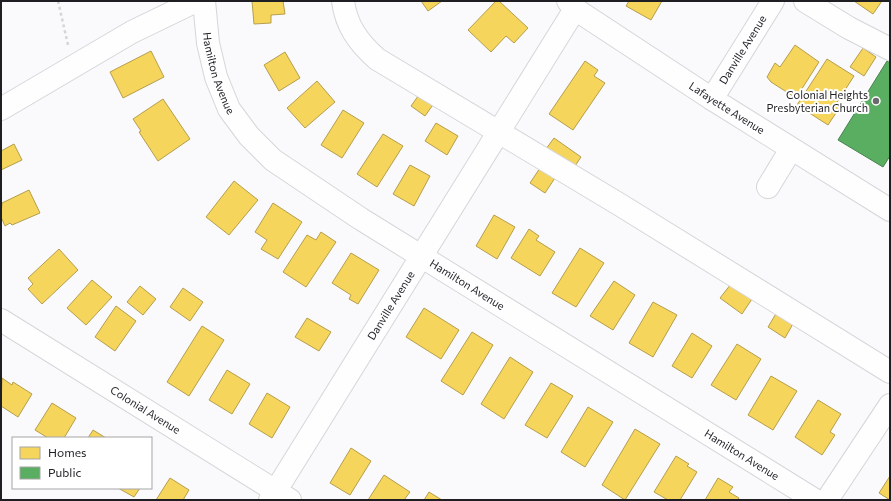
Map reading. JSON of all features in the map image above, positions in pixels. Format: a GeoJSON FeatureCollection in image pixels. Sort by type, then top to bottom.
{"type":"FeatureCollection","features":[{"type":"Feature","properties":{"kind":"street"},"geometry":{"type":"LineString","coordinates":[[1,109],[132,32],[196,1]]}},
{"type":"Feature","properties":{"kind":"street","name":"Hamilton Avenue"},"geometry":{"type":"LineString","coordinates":[[204,1],[208,43],[216,77],[229,109],[249,136],[273,160],[294,176],[421,256],[815,500]]}},
{"type":"Feature","properties":{"kind":"street"},"geometry":{"type":"LineString","coordinates":[[343,1],[344,12],[352,31],[361,45],[377,59],[498,131],[890,372]]}},
{"type":"Feature","properties":{"kind":"street","name":"Danville Avenue"},"geometry":{"type":"LineString","coordinates":[[712,99],[773,1]]}},
{"type":"Feature","properties":{"kind":"street"},"geometry":{"type":"LineString","coordinates":[[805,1],[849,28],[890,49]]}},
{"type":"Feature","properties":{"kind":"street","name":"Danville Avenue"},"geometry":{"type":"LineString","coordinates":[[278,497],[421,256],[498,131],[571,5]]}},
{"type":"Feature","properties":{"kind":"street","name":"Lafayette Avenue"},"geometry":{"type":"LineString","coordinates":[[571,5],[712,99],[890,210]]}},
{"type":"Feature","properties":{"kind":"street"},"geometry":{"type":"LineString","coordinates":[[768,187],[791,149]]}},
{"type":"Feature","properties":{"kind":"street","name":"Colonial Avenue"},"geometry":{"type":"LineString","coordinates":[[1,320],[278,497]]}},
{"type":"Feature","properties":{"kind":"street"},"geometry":{"type":"LineString","coordinates":[[827,500],[890,405]]}},
{"type":"Feature","properties":{"kind":"path"},"geometry":{"type":"LineString","coordinates":[[58,1],[73,67]]}},
{"type":"Feature","properties":{"kind":"building: Homes"},"geometry":{"type":"Polygon","coordinates":[[[252,1],[283,1],[285,14],[271,15],[271,23],[254,24],[252,1]]]}},
{"type":"Feature","properties":{"kind":"building: Homes"},"geometry":{"type":"Polygon","coordinates":[[[421,1],[442,1],[428,11],[421,1]]]}},
{"type":"Feature","properties":{"kind":"building: Homes"},"geometry":{"type":"Polygon","coordinates":[[[496,1],[499,1],[528,28],[514,43],[506,36],[491,52],[468,30],[496,1]]]}},
{"type":"Feature","properties":{"kind":"building: Homes"},"geometry":{"type":"Polygon","coordinates":[[[629,1],[662,1],[651,20],[626,6],[629,1]]]}},
{"type":"Feature","properties":{"kind":"building: Homes"},"geometry":{"type":"Polygon","coordinates":[[[854,1],[882,1],[873,14],[854,1]]]}},
{"type":"Feature","properties":{"kind":"building: Homes"},"geometry":{"type":"Polygon","coordinates":[[[795,45],[819,62],[796,98],[771,82],[767,77],[775,63],[780,67],[795,45]]]}},
{"type":"Feature","properties":{"kind":"building: Homes"},"geometry":{"type":"Polygon","coordinates":[[[863,48],[876,57],[864,76],[850,67],[863,48]]]}},
{"type":"Feature","properties":{"kind":"building: Homes"},"geometry":{"type":"Polygon","coordinates":[[[151,51],[164,77],[123,98],[110,72],[151,51]]]}},
{"type":"Feature","properties":{"kind":"building: Homes"},"geometry":{"type":"Polygon","coordinates":[[[285,52],[300,78],[279,91],[264,65],[285,52]]]}},
{"type":"Feature","properties":{"kind":"building: Homes"},"geometry":{"type":"Polygon","coordinates":[[[827,59],[854,76],[836,104],[840,107],[828,125],[797,105],[827,59]]]}},
{"type":"Feature","properties":{"kind":"building: Homes"},"geometry":{"type":"Polygon","coordinates":[[[585,61],[598,70],[594,76],[605,83],[573,130],[549,114],[585,61]]]}},
{"type":"Feature","properties":{"kind":"building: Homes"},"geometry":{"type":"Polygon","coordinates":[[[317,81],[335,102],[305,128],[287,108],[317,81]]]}},
{"type":"Feature","properties":{"kind":"building: Homes"},"geometry":{"type":"Polygon","coordinates":[[[421,92],[435,102],[425,116],[411,106],[421,92]]]}},
{"type":"Feature","properties":{"kind":"building: Homes"},"geometry":{"type":"Polygon","coordinates":[[[163,99],[190,139],[158,161],[139,132],[141,131],[133,119],[163,99]]]}},
{"type":"Feature","properties":{"kind":"building: Homes"},"geometry":{"type":"Polygon","coordinates":[[[343,110],[364,123],[342,158],[321,145],[343,110]]]}},
{"type":"Feature","properties":{"kind":"building: Homes"},"geometry":{"type":"Polygon","coordinates":[[[436,123],[458,136],[447,155],[425,141],[436,123]]]}},
{"type":"Feature","properties":{"kind":"building: Homes"},"geometry":{"type":"Polygon","coordinates":[[[383,134],[403,146],[377,187],[357,174],[383,134]]]}},
{"type":"Feature","properties":{"kind":"building: Homes"},"geometry":{"type":"Polygon","coordinates":[[[554,138],[581,157],[571,172],[543,153],[554,138]]]}},
{"type":"Feature","properties":{"kind":"building: Homes"},"geometry":{"type":"Polygon","coordinates":[[[14,144],[22,160],[1,170],[1,151],[14,144]]]}},
{"type":"Feature","properties":{"kind":"building: Homes"},"geometry":{"type":"Polygon","coordinates":[[[410,165],[430,176],[414,206],[393,194],[410,165]]]}},
{"type":"Feature","properties":{"kind":"building: Homes"},"geometry":{"type":"Polygon","coordinates":[[[540,168],[555,178],[545,193],[530,183],[540,168]]]}},
{"type":"Feature","properties":{"kind":"building: Homes"},"geometry":{"type":"Polygon","coordinates":[[[234,181],[258,200],[229,235],[206,217],[234,181]]]}},
{"type":"Feature","properties":{"kind":"building: Homes"},"geometry":{"type":"Polygon","coordinates":[[[29,190],[40,213],[12,225],[10,223],[5,226],[1,217],[2,203],[29,190]]]}},
{"type":"Feature","properties":{"kind":"building: Homes"},"geometry":{"type":"Polygon","coordinates":[[[273,203],[302,222],[278,259],[261,249],[267,240],[255,232],[273,203]]]}},
{"type":"Feature","properties":{"kind":"building: Homes"},"geometry":{"type":"Polygon","coordinates":[[[494,215],[515,227],[497,259],[476,246],[494,215]]]}},
{"type":"Feature","properties":{"kind":"building: Homes"},"geometry":{"type":"Polygon","coordinates":[[[529,229],[539,236],[536,240],[555,252],[540,276],[511,258],[529,229]]]}},
{"type":"Feature","properties":{"kind":"building: Homes"},"geometry":{"type":"Polygon","coordinates":[[[321,232],[336,242],[306,287],[283,272],[307,235],[316,240],[321,232]]]}},
{"type":"Feature","properties":{"kind":"building: Homes"},"geometry":{"type":"Polygon","coordinates":[[[580,248],[604,263],[576,307],[552,293],[580,248]]]}},
{"type":"Feature","properties":{"kind":"building: Homes"},"geometry":{"type":"Polygon","coordinates":[[[59,249],[78,270],[42,304],[28,289],[33,284],[28,278],[59,249]]]}},
{"type":"Feature","properties":{"kind":"building: Homes"},"geometry":{"type":"Polygon","coordinates":[[[351,253],[379,270],[358,304],[349,299],[351,295],[332,283],[351,253]]]}},
{"type":"Feature","properties":{"kind":"building: Homes"},"geometry":{"type":"Polygon","coordinates":[[[92,280],[112,297],[86,325],[67,308],[92,280]]]}},
{"type":"Feature","properties":{"kind":"building: Homes"},"geometry":{"type":"Polygon","coordinates":[[[614,281],[635,295],[613,330],[590,316],[614,281]]]}},
{"type":"Feature","properties":{"kind":"building: Homes"},"geometry":{"type":"Polygon","coordinates":[[[731,284],[752,299],[742,314],[720,298],[731,284]]]}},
{"type":"Feature","properties":{"kind":"building: Homes"},"geometry":{"type":"Polygon","coordinates":[[[140,286],[156,299],[143,315],[127,302],[140,286]]]}},
{"type":"Feature","properties":{"kind":"building: Homes"},"geometry":{"type":"Polygon","coordinates":[[[183,288],[203,302],[190,321],[170,307],[183,288]]]}},
{"type":"Feature","properties":{"kind":"building: Homes"},"geometry":{"type":"Polygon","coordinates":[[[653,302],[677,315],[653,357],[629,343],[653,302]]]}},
{"type":"Feature","properties":{"kind":"building: Homes"},"geometry":{"type":"Polygon","coordinates":[[[116,306],[136,321],[115,351],[95,337],[116,306]]]}},
{"type":"Feature","properties":{"kind":"building: Homes"},"geometry":{"type":"Polygon","coordinates":[[[424,308],[459,330],[441,359],[406,337],[424,308]]]}},
{"type":"Feature","properties":{"kind":"building: Homes"},"geometry":{"type":"Polygon","coordinates":[[[777,312],[794,322],[785,338],[768,327],[777,312]]]}},
{"type":"Feature","properties":{"kind":"building: Homes"},"geometry":{"type":"Polygon","coordinates":[[[307,318],[331,332],[319,351],[295,337],[307,318]]]}},
{"type":"Feature","properties":{"kind":"building: Homes"},"geometry":{"type":"Polygon","coordinates":[[[202,326],[224,340],[189,396],[167,382],[202,326]]]}},
{"type":"Feature","properties":{"kind":"building: Homes"},"geometry":{"type":"Polygon","coordinates":[[[472,332],[493,345],[463,395],[441,381],[472,332]]]}},
{"type":"Feature","properties":{"kind":"building: Homes"},"geometry":{"type":"Polygon","coordinates":[[[692,333],[712,346],[692,378],[672,366],[692,333]]]}},
{"type":"Feature","properties":{"kind":"building: Homes"},"geometry":{"type":"Polygon","coordinates":[[[737,344],[761,359],[736,400],[711,385],[737,344]]]}},
{"type":"Feature","properties":{"kind":"building: Homes"},"geometry":{"type":"Polygon","coordinates":[[[510,357],[533,372],[504,419],[481,404],[510,357]]]}},
{"type":"Feature","properties":{"kind":"building: Homes"},"geometry":{"type":"Polygon","coordinates":[[[227,370],[250,384],[232,414],[209,400],[227,370]]]}},
{"type":"Feature","properties":{"kind":"building: Homes"},"geometry":{"type":"Polygon","coordinates":[[[771,376],[797,391],[773,430],[748,415],[771,376]]]}},
{"type":"Feature","properties":{"kind":"building: Homes"},"geometry":{"type":"Polygon","coordinates":[[[2,378],[12,385],[13,382],[32,394],[18,417],[1,406],[2,378]]]}},
{"type":"Feature","properties":{"kind":"building: Homes"},"geometry":{"type":"Polygon","coordinates":[[[551,383],[573,396],[547,438],[525,425],[551,383]]]}},
{"type":"Feature","properties":{"kind":"building: Homes"},"geometry":{"type":"Polygon","coordinates":[[[267,393],[290,407],[272,438],[249,424],[267,393]]]}},
{"type":"Feature","properties":{"kind":"building: Homes"},"geometry":{"type":"Polygon","coordinates":[[[818,400],[841,414],[830,432],[835,435],[822,455],[795,437],[818,400]]]}},
{"type":"Feature","properties":{"kind":"building: Homes"},"geometry":{"type":"Polygon","coordinates":[[[52,403],[76,418],[65,437],[46,437],[35,430],[52,403]]]}},
{"type":"Feature","properties":{"kind":"building: Homes"},"geometry":{"type":"Polygon","coordinates":[[[588,407],[613,422],[585,467],[561,452],[588,407]]]}},
{"type":"Feature","properties":{"kind":"building: Homes"},"geometry":{"type":"Polygon","coordinates":[[[635,429],[660,444],[625,500],[602,485],[635,429]]]}},
{"type":"Feature","properties":{"kind":"building: Homes"},"geometry":{"type":"Polygon","coordinates":[[[93,430],[104,437],[89,437],[93,430]]]}},
{"type":"Feature","properties":{"kind":"building: Homes"},"geometry":{"type":"Polygon","coordinates":[[[351,448],[371,461],[350,495],[330,483],[351,448]]]}},
{"type":"Feature","properties":{"kind":"building: Homes"},"geometry":{"type":"Polygon","coordinates":[[[676,456],[689,464],[687,466],[697,472],[680,500],[668,500],[654,492],[676,456]]]}},
{"type":"Feature","properties":{"kind":"building: Homes"},"geometry":{"type":"Polygon","coordinates":[[[384,475],[410,492],[404,500],[368,500],[384,475]]]}},
{"type":"Feature","properties":{"kind":"building: Homes"},"geometry":{"type":"Polygon","coordinates":[[[890,476],[890,500],[879,493],[890,476]]]}},
{"type":"Feature","properties":{"kind":"building: Homes"},"geometry":{"type":"Polygon","coordinates":[[[170,478],[189,490],[183,500],[156,500],[170,478]]]}},
{"type":"Feature","properties":{"kind":"building: Homes"},"geometry":{"type":"Polygon","coordinates":[[[718,478],[733,487],[729,492],[739,498],[738,500],[705,500],[718,478]]]}},
{"type":"Feature","properties":{"kind":"building: Homes"},"geometry":{"type":"Polygon","coordinates":[[[120,489],[139,489],[134,497],[120,489]]]}},
{"type":"Feature","properties":{"kind":"building: Homes"},"geometry":{"type":"Polygon","coordinates":[[[429,492],[442,500],[424,500],[429,492]]]}},
{"type":"Feature","properties":{"kind":"building: Public","name":"Colonial Heights Presbyterian Church"},"geometry":{"type":"Polygon","coordinates":[[[887,61],[890,63],[890,156],[883,167],[838,140],[887,61]]]}},
{"type":"Feature","properties":{"kind":"place","name":"Colonial Heights Presbyterian Church"},"geometry":{"type":"Point","coordinates":[876,101]}}]}
